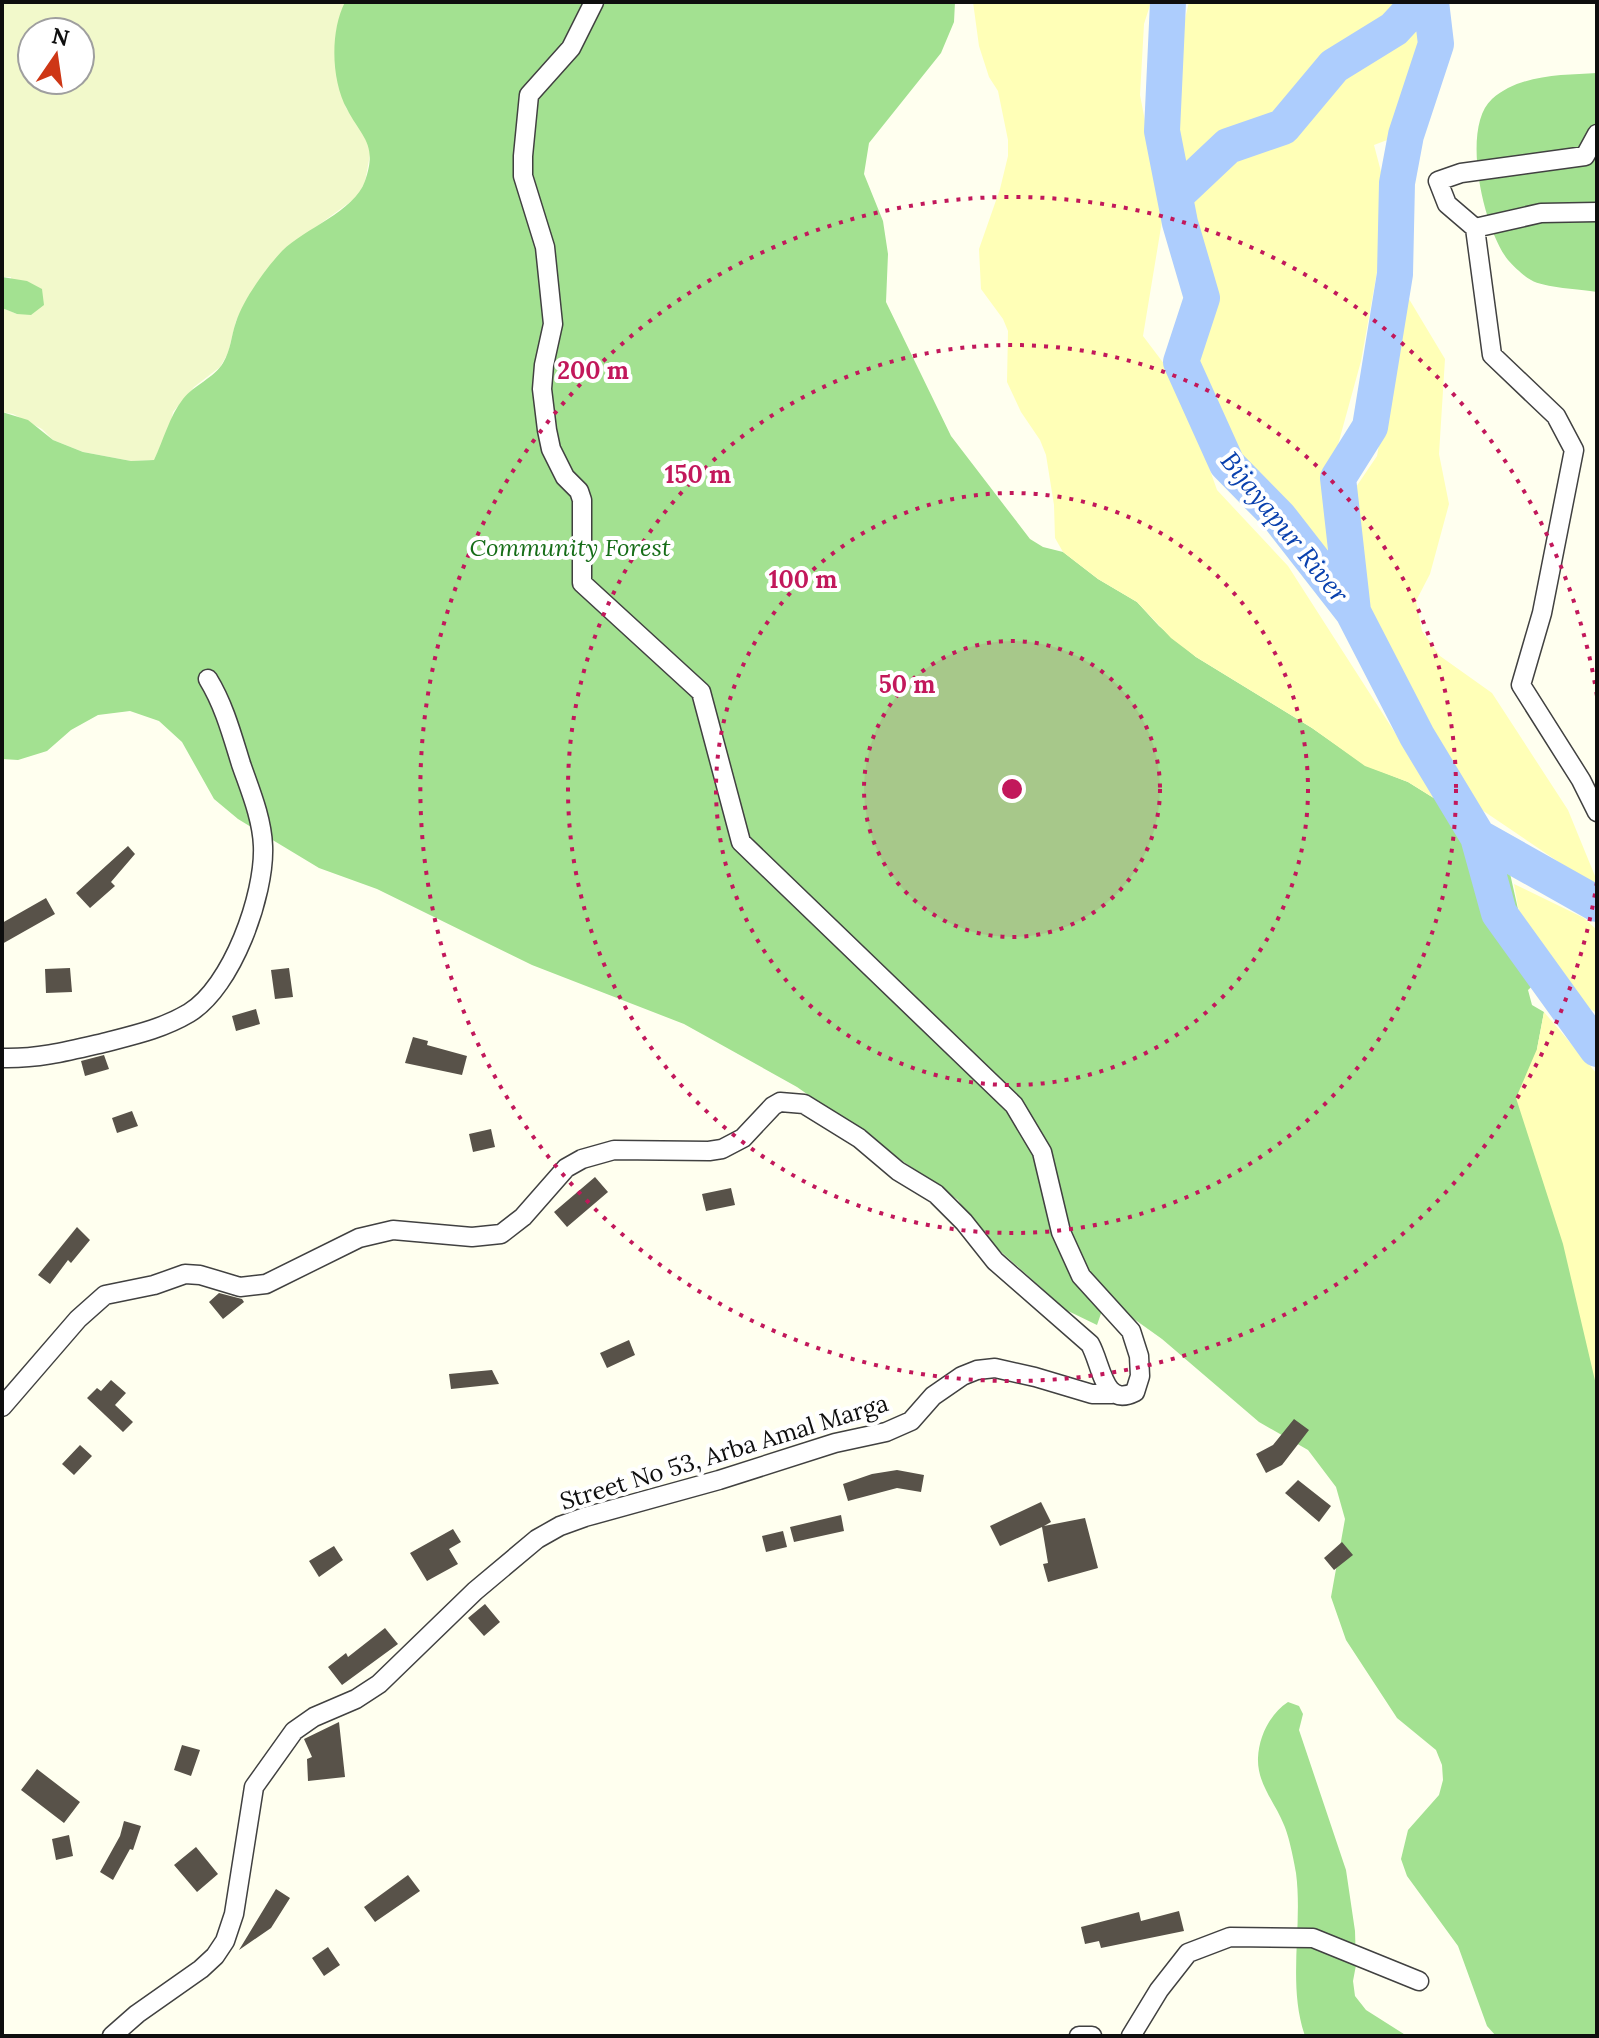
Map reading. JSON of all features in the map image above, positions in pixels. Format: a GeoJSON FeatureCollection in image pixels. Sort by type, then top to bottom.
{"type":"FeatureCollection","features":[{"type":"Feature","properties":{"kind":"street"},"geometry":{"type":"LineString","coordinates":[[2,1407],[78,1319],[105,1295],[154,1285],[185,1274],[200,1275],[240,1287],[266,1284],[359,1238],[393,1230],[472,1237],[501,1234],[523,1217],[566,1168],[582,1159],[614,1150],[722,1149],[743,1138],[773,1106],[788,1101],[804,1104],[849,1131],[898,1171],[944,1202],[995,1261],[1088,1342],[1112,1394],[1127,1396],[1135,1392],[1140,1376],[1131,1331],[1081,1276],[1061,1232],[1042,1152],[1014,1105],[741,842],[701,692],[582,583],[582,500],[579,491],[565,477],[551,449],[547,430],[542,389],[553,324],[545,247],[523,176],[523,156],[529,95],[571,48],[594,2]]}},
{"type":"Feature","properties":{"kind":"street"},"geometry":{"type":"LineString","coordinates":[[1597,134],[1585,156],[1461,173],[1438,181],[1447,204],[1475,228],[1492,355],[1556,416],[1574,450],[1542,613],[1521,685],[1581,780],[1597,812]]}},
{"type":"Feature","properties":{"kind":"street"},"geometry":{"type":"LineString","coordinates":[[1475,228],[1541,213],[1597,212]]}},
{"type":"Feature","properties":{"kind":"street"},"geometry":{"type":"LineString","coordinates":[[2,1058],[31,1059],[55,1055],[155,1030],[191,1012],[216,989],[225,975],[260,884],[263,846],[258,817],[228,723],[208,679]]}},
{"type":"Feature","properties":{"kind":"street","name":"Street No 53, Arba Amal Marga"},"geometry":{"type":"LineString","coordinates":[[112,2036],[137,2014],[201,1969],[225,1941],[234,1914],[254,1787],[294,1731],[314,1717],[356,1699],[379,1684],[475,1591],[537,1539],[585,1517],[719,1480],[835,1443],[886,1432],[911,1421],[933,1396],[962,1376],[977,1370],[995,1368],[1092,1394],[1112,1394]]}},
{"type":"Feature","properties":{"kind":"street"},"geometry":{"type":"LineString","coordinates":[[1131,2036],[1159,1990],[1188,1953],[1230,1937],[1313,1938],[1419,1981]]}},
{"type":"Feature","properties":{"kind":"street"},"geometry":{"type":"LineString","coordinates":[[1079,2036],[1092,2036]]}},
{"type":"Feature","properties":{"kind":"shaded area"},"geometry":{"type":"Polygon","coordinates":[[[2,2],[345,2],[336,34],[336,66],[346,108],[371,149],[365,182],[357,197],[283,251],[249,296],[236,321],[228,353],[220,367],[194,387],[173,412],[170,427],[154,460],[131,461],[83,452],[53,440],[42,429],[13,414],[2,412],[2,308],[17,314],[11,277],[2,277],[2,2]]]}},
{"type":"Feature","properties":{"kind":"green space","name":"Community Forest"},"geometry":{"type":"Polygon","coordinates":[[[345,2],[955,2],[954,22],[941,53],[869,143],[864,174],[883,221],[888,254],[886,302],[951,436],[1030,539],[1043,547],[1063,552],[1098,579],[1137,602],[1159,626],[1196,657],[1312,728],[1365,765],[1408,782],[1477,825],[1507,860],[1520,918],[1547,964],[1540,979],[1528,990],[1532,1005],[1544,1012],[1537,1049],[1597,1283],[1597,2036],[1496,2036],[1487,2026],[1458,1946],[1407,1876],[1401,1859],[1408,1830],[1439,1795],[1443,1780],[1442,1765],[1436,1750],[1397,1718],[1346,1640],[1331,1597],[1345,1519],[1336,1487],[1308,1450],[1259,1422],[1162,1339],[1106,1299],[1097,1325],[1066,1310],[978,1231],[958,1200],[797,1087],[684,1024],[532,965],[377,889],[319,868],[238,819],[214,799],[182,742],[159,721],[130,711],[98,715],[71,730],[47,751],[18,760],[2,759],[2,412],[28,420],[53,440],[83,452],[131,461],[154,460],[178,405],[223,363],[239,313],[262,275],[282,251],[351,202],[365,181],[369,150],[347,109],[335,70],[337,27],[345,2]]]}},
{"type":"Feature","properties":{"kind":"green space"},"geometry":{"type":"Polygon","coordinates":[[[1597,73],[1597,292],[1537,283],[1508,260],[1499,246],[1484,204],[1477,155],[1483,113],[1492,99],[1503,91],[1542,77],[1597,73]]]}},
{"type":"Feature","properties":{"kind":"green space"},"geometry":{"type":"Polygon","coordinates":[[[2,277],[27,281],[42,289],[44,305],[31,315],[2,308],[2,277]]]}},
{"type":"Feature","properties":{"kind":"green space"},"geometry":{"type":"Polygon","coordinates":[[[1288,1702],[1299,1706],[1303,1714],[1299,1730],[1346,1870],[1355,1931],[1355,1996],[1366,2010],[1407,2036],[1305,2036],[1297,1996],[1296,1873],[1286,1830],[1263,1785],[1258,1767],[1263,1734],[1271,1719],[1288,1702]]]}},
{"type":"Feature","properties":{"kind":"sand"},"geometry":{"type":"Polygon","coordinates":[[[973,2],[1151,2],[1144,24],[1140,95],[1163,215],[1143,336],[1180,385],[1217,490],[1288,566],[1417,767],[1477,825],[1408,782],[1365,766],[1312,728],[1196,657],[1171,638],[1137,602],[1098,579],[1063,552],[1055,538],[1054,505],[1046,455],[1007,382],[1008,331],[981,289],[979,249],[1000,189],[1008,156],[1008,140],[998,91],[989,77],[979,46],[973,2]]]}},
{"type":"Feature","properties":{"kind":"sand"},"geometry":{"type":"Polygon","coordinates":[[[1189,2],[1403,2],[1340,44],[1271,119],[1236,127],[1182,167],[1174,66],[1189,2]]]}},
{"type":"Feature","properties":{"kind":"sand"},"geometry":{"type":"Polygon","coordinates":[[[1424,6],[1428,35],[1395,137],[1374,145],[1385,187],[1382,244],[1361,361],[1333,463],[1329,514],[1332,567],[1218,437],[1197,354],[1209,292],[1185,197],[1241,153],[1297,131],[1337,70],[1385,51],[1401,22],[1424,6]]]}},
{"type":"Feature","properties":{"kind":"sand"},"geometry":{"type":"Polygon","coordinates":[[[1406,294],[1445,359],[1439,454],[1449,504],[1430,574],[1416,601],[1422,631],[1440,656],[1492,693],[1568,810],[1597,881],[1597,888],[1482,810],[1361,611],[1354,490],[1377,456],[1406,294]]]}},
{"type":"Feature","properties":{"kind":"sand"},"geometry":{"type":"Polygon","coordinates":[[[1514,884],[1584,918],[1597,930],[1597,1013],[1585,1006],[1520,918],[1514,884]]]}},
{"type":"Feature","properties":{"kind":"sand"},"geometry":{"type":"Polygon","coordinates":[[[1544,1012],[1597,1074],[1597,1389],[1563,1244],[1516,1098],[1537,1049],[1544,1012]]]}},
{"type":"Feature","properties":{"kind":"building"},"geometry":{"type":"Polygon","coordinates":[[[128,846],[135,854],[111,882],[115,886],[90,908],[76,893],[128,846]]]}},
{"type":"Feature","properties":{"kind":"building"},"geometry":{"type":"Polygon","coordinates":[[[46,898],[55,914],[2,944],[2,923],[46,898]]]}},
{"type":"Feature","properties":{"kind":"building"},"geometry":{"type":"Polygon","coordinates":[[[70,968],[72,992],[46,993],[45,969],[70,968]]]}},
{"type":"Feature","properties":{"kind":"building"},"geometry":{"type":"Polygon","coordinates":[[[289,968],[293,997],[275,999],[271,970],[289,968]]]}},
{"type":"Feature","properties":{"kind":"building"},"geometry":{"type":"Polygon","coordinates":[[[256,1009],[260,1024],[236,1031],[232,1016],[256,1009]]]}},
{"type":"Feature","properties":{"kind":"building"},"geometry":{"type":"Polygon","coordinates":[[[413,1037],[428,1041],[427,1045],[467,1056],[462,1075],[405,1063],[413,1037]]]}},
{"type":"Feature","properties":{"kind":"building"},"geometry":{"type":"Polygon","coordinates":[[[104,1055],[109,1069],[85,1076],[81,1061],[104,1055]]]}},
{"type":"Feature","properties":{"kind":"building"},"geometry":{"type":"Polygon","coordinates":[[[132,1111],[138,1126],[117,1133],[112,1118],[132,1111]]]}},
{"type":"Feature","properties":{"kind":"building"},"geometry":{"type":"Polygon","coordinates":[[[491,1129],[495,1147],[473,1152],[469,1134],[491,1129]]]}},
{"type":"Feature","properties":{"kind":"building"},"geometry":{"type":"Polygon","coordinates":[[[595,1177],[608,1192],[567,1227],[554,1212],[595,1177]]]}},
{"type":"Feature","properties":{"kind":"building"},"geometry":{"type":"Polygon","coordinates":[[[731,1188],[735,1205],[706,1211],[702,1194],[731,1188]]]}},
{"type":"Feature","properties":{"kind":"building"},"geometry":{"type":"Polygon","coordinates":[[[77,1227],[90,1240],[71,1263],[68,1260],[50,1284],[38,1275],[77,1227]]]}},
{"type":"Feature","properties":{"kind":"building"},"geometry":{"type":"Polygon","coordinates":[[[219,1293],[244,1302],[223,1319],[209,1302],[219,1293]]]}},
{"type":"Feature","properties":{"kind":"building"},"geometry":{"type":"Polygon","coordinates":[[[629,1340],[635,1355],[607,1368],[600,1353],[629,1340]]]}},
{"type":"Feature","properties":{"kind":"building"},"geometry":{"type":"Polygon","coordinates":[[[492,1370],[499,1384],[451,1389],[449,1374],[492,1370]]]}},
{"type":"Feature","properties":{"kind":"building"},"geometry":{"type":"Polygon","coordinates":[[[111,1380],[126,1393],[115,1405],[133,1422],[123,1432],[87,1398],[97,1388],[101,1391],[111,1380]]]}},
{"type":"Feature","properties":{"kind":"building"},"geometry":{"type":"Polygon","coordinates":[[[1294,1419],[1309,1430],[1282,1465],[1266,1473],[1256,1454],[1273,1445],[1294,1419]]]}},
{"type":"Feature","properties":{"kind":"building"},"geometry":{"type":"Polygon","coordinates":[[[80,1445],[92,1456],[74,1475],[62,1464],[80,1445]]]}},
{"type":"Feature","properties":{"kind":"building"},"geometry":{"type":"Polygon","coordinates":[[[897,1470],[924,1475],[921,1492],[897,1488],[848,1501],[843,1484],[872,1474],[897,1470]]]}},
{"type":"Feature","properties":{"kind":"building"},"geometry":{"type":"Polygon","coordinates":[[[1298,1480],[1331,1506],[1319,1522],[1285,1493],[1298,1480]]]}},
{"type":"Feature","properties":{"kind":"building"},"geometry":{"type":"Polygon","coordinates":[[[1041,1502],[1051,1522],[1044,1526],[1085,1518],[1098,1568],[1048,1582],[1043,1564],[1048,1563],[1042,1527],[1000,1546],[990,1526],[1041,1502]]]}},
{"type":"Feature","properties":{"kind":"building"},"geometry":{"type":"Polygon","coordinates":[[[841,1515],[844,1531],[794,1542],[790,1527],[841,1515]]]}},
{"type":"Feature","properties":{"kind":"building"},"geometry":{"type":"Polygon","coordinates":[[[453,1529],[461,1542],[449,1549],[458,1564],[427,1581],[410,1553],[453,1529]]]}},
{"type":"Feature","properties":{"kind":"building"},"geometry":{"type":"Polygon","coordinates":[[[783,1531],[787,1547],[766,1552],[762,1536],[783,1531]]]}},
{"type":"Feature","properties":{"kind":"building"},"geometry":{"type":"Polygon","coordinates":[[[1342,1542],[1353,1555],[1334,1570],[1324,1558],[1342,1542]]]}},
{"type":"Feature","properties":{"kind":"building"},"geometry":{"type":"Polygon","coordinates":[[[334,1546],[343,1560],[319,1577],[309,1561],[334,1546]]]}},
{"type":"Feature","properties":{"kind":"building"},"geometry":{"type":"Polygon","coordinates":[[[485,1604],[500,1622],[484,1636],[468,1618],[485,1604]]]}},
{"type":"Feature","properties":{"kind":"building"},"geometry":{"type":"Polygon","coordinates":[[[385,1628],[398,1644],[342,1685],[328,1667],[346,1653],[348,1657],[385,1628]]]}},
{"type":"Feature","properties":{"kind":"building"},"geometry":{"type":"Polygon","coordinates":[[[339,1722],[345,1777],[308,1781],[307,1759],[312,1757],[304,1739],[339,1722]]]}},
{"type":"Feature","properties":{"kind":"building"},"geometry":{"type":"Polygon","coordinates":[[[182,1745],[200,1750],[191,1776],[174,1770],[182,1745]]]}},
{"type":"Feature","properties":{"kind":"building"},"geometry":{"type":"Polygon","coordinates":[[[37,1769],[80,1802],[64,1823],[21,1790],[37,1769]]]}},
{"type":"Feature","properties":{"kind":"building"},"geometry":{"type":"Polygon","coordinates":[[[124,1821],[141,1826],[133,1850],[130,1849],[113,1880],[100,1872],[120,1836],[124,1821]]]}},
{"type":"Feature","properties":{"kind":"building"},"geometry":{"type":"Polygon","coordinates":[[[69,1835],[73,1856],[56,1860],[52,1839],[69,1835]]]}},
{"type":"Feature","properties":{"kind":"building"},"geometry":{"type":"Polygon","coordinates":[[[196,1847],[218,1874],[197,1892],[174,1865],[196,1847]]]}},
{"type":"Feature","properties":{"kind":"building"},"geometry":{"type":"Polygon","coordinates":[[[408,1875],[420,1891],[375,1922],[364,1907],[408,1875]]]}},
{"type":"Feature","properties":{"kind":"building"},"geometry":{"type":"Polygon","coordinates":[[[276,1889],[290,1898],[271,1928],[239,1950],[276,1889]]]}},
{"type":"Feature","properties":{"kind":"building"},"geometry":{"type":"Polygon","coordinates":[[[1179,1911],[1184,1931],[1101,1948],[1099,1941],[1085,1944],[1081,1927],[1139,1912],[1141,1921],[1179,1911]]]}},
{"type":"Feature","properties":{"kind":"building"},"geometry":{"type":"Polygon","coordinates":[[[328,1947],[340,1965],[324,1976],[312,1958],[328,1947]]]}},
{"type":"Feature","properties":{"kind":"waterway","name":"Bijayapur River"},"geometry":{"type":"LineString","coordinates":[[1168,2],[1162,131],[1180,223],[1202,298],[1181,362],[1227,464],[1279,517],[1353,612],[1417,736],[1478,837],[1499,913],[1597,1049]]}},
{"type":"Feature","properties":{"kind":"waterway"},"geometry":{"type":"LineString","coordinates":[[1175,196],[1228,146],[1283,127],[1334,66],[1394,29],[1419,2]]}},
{"type":"Feature","properties":{"kind":"waterway"},"geometry":{"type":"LineString","coordinates":[[1353,611],[1338,478],[1370,427],[1395,274],[1397,183],[1406,135],[1436,44],[1431,2]]}},
{"type":"Feature","properties":{"kind":"waterway"},"geometry":{"type":"LineString","coordinates":[[1478,837],[1597,904]]}}]}
